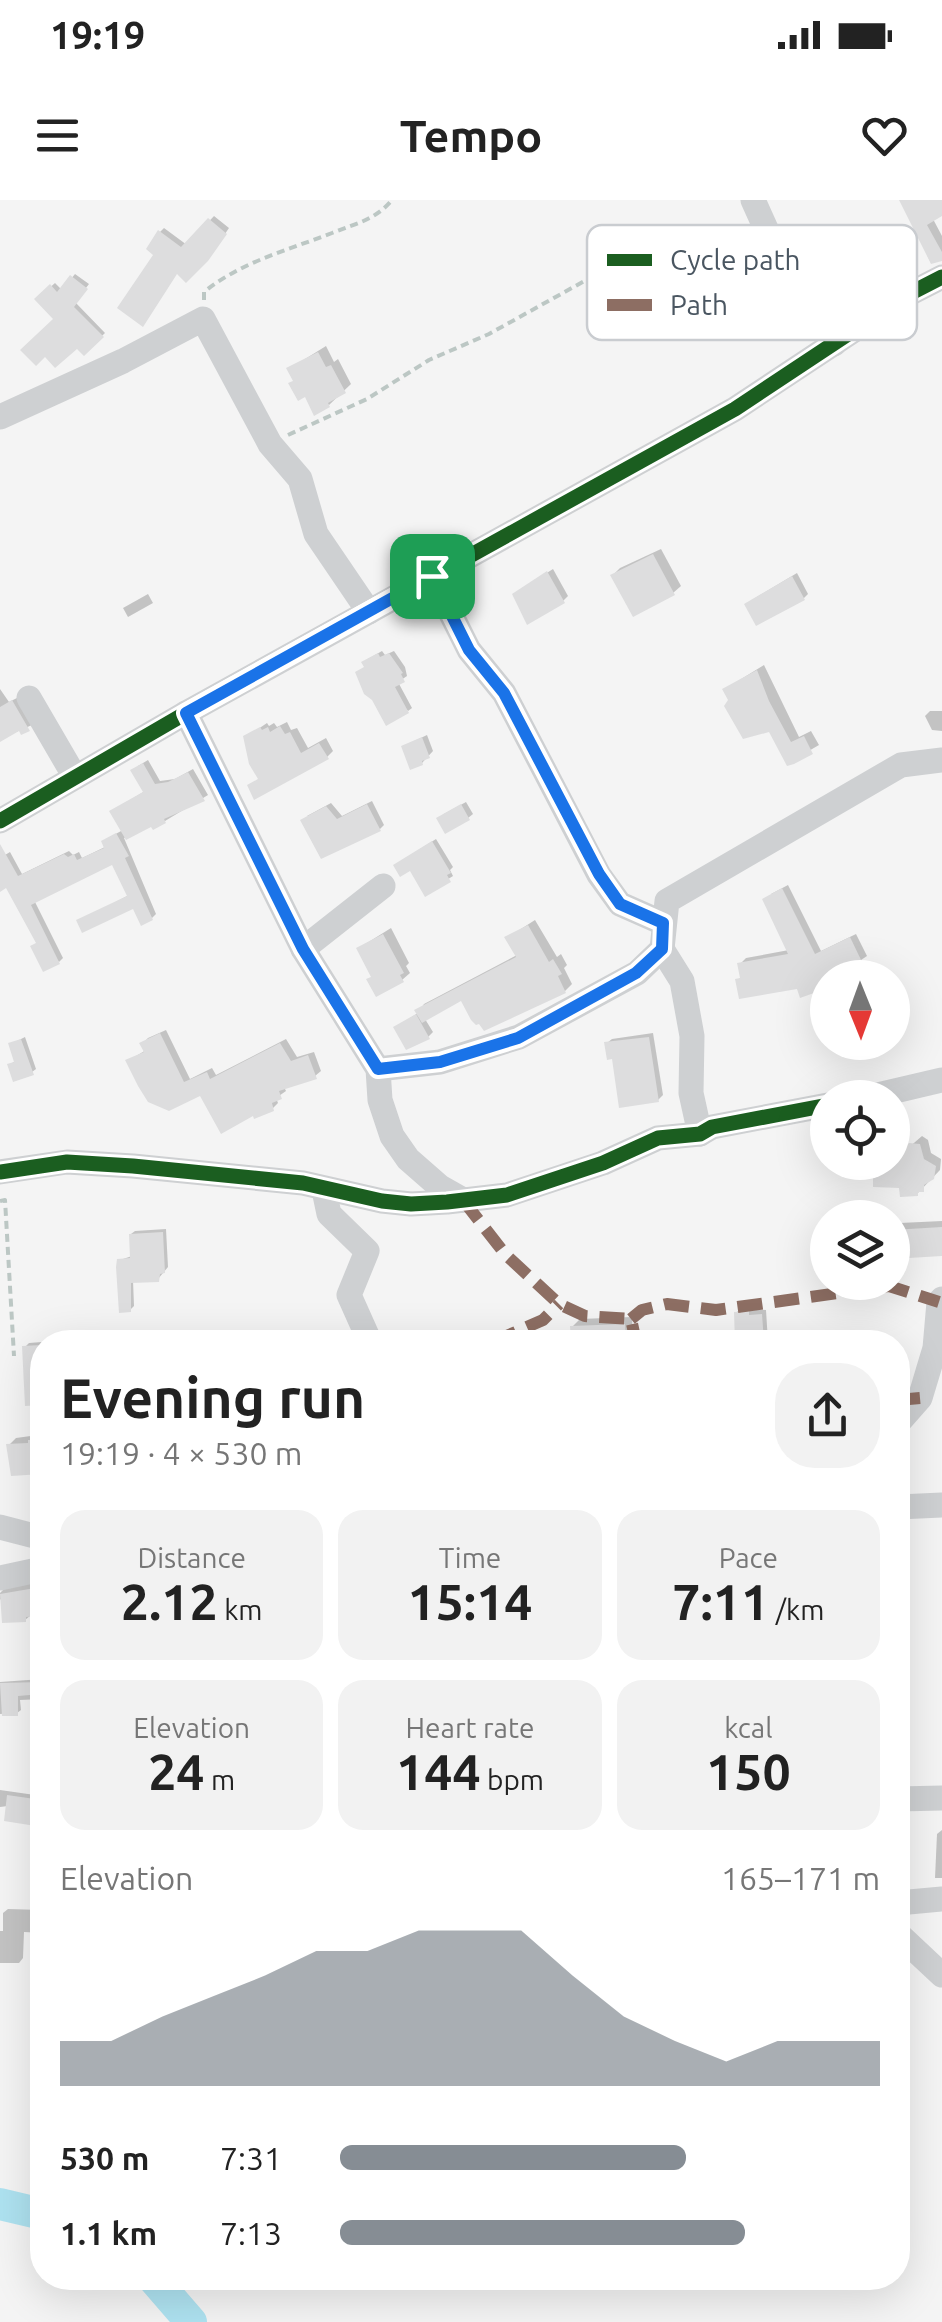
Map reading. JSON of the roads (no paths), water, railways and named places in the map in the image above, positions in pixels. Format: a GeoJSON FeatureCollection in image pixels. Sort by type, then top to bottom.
{"type":"FeatureCollection","features":[{"type":"Feature","properties":{"kind":"street"},"geometry":{"type":"LineString","coordinates":[[752,200],[764,225]]}},
{"type":"Feature","properties":{"kind":"street"},"geometry":{"type":"LineString","coordinates":[[917,290],[942,276]]}},
{"type":"Feature","properties":{"kind":"street"},"geometry":{"type":"LineString","coordinates":[[0,417],[203,320],[270,444],[300,478],[316,534],[369,612]]}},
{"type":"Feature","properties":{"kind":"street"},"geometry":{"type":"LineString","coordinates":[[831,340],[834,344]]}},
{"type":"Feature","properties":{"kind":"street"},"geometry":{"type":"LineString","coordinates":[[0,820],[735,410],[840,340]]}},
{"type":"Feature","properties":{"kind":"street"},"geometry":{"type":"LineString","coordinates":[[432,576],[469,650],[504,693],[599,874],[620,904],[663,936]]}},
{"type":"Feature","properties":{"kind":"street"},"geometry":{"type":"LineString","coordinates":[[29,698],[75,778]]}},
{"type":"Feature","properties":{"kind":"street"},"geometry":{"type":"LineString","coordinates":[[186,713],[303,949],[378,1069],[380,1100],[392,1136],[408,1159],[440,1187],[464,1200]]}},
{"type":"Feature","properties":{"kind":"street"},"geometry":{"type":"LineString","coordinates":[[700,1134],[690,1093],[692,1036],[682,981],[663,936],[667,901],[901,764],[942,760]]}},
{"type":"Feature","properties":{"kind":"street"},"geometry":{"type":"LineString","coordinates":[[303,949],[383,886]]}},
{"type":"Feature","properties":{"kind":"street"},"geometry":{"type":"LineString","coordinates":[[378,1069],[440,1062],[518,1038],[636,973],[663,936]]}},
{"type":"Feature","properties":{"kind":"street"},"geometry":{"type":"LineString","coordinates":[[910,1087],[942,1080]]}},
{"type":"Feature","properties":{"kind":"street"},"geometry":{"type":"LineString","coordinates":[[0,1172],[67,1162],[303,1183],[411,1204],[464,1200],[507,1195],[546,1184],[658,1138],[700,1134],[712,1127],[810,1108]]}},
{"type":"Feature","properties":{"kind":"street"},"geometry":{"type":"LineString","coordinates":[[324,1190],[329,1214],[367,1251],[348,1295],[364,1330]]}},
{"type":"Feature","properties":{"kind":"street"},"geometry":{"type":"LineString","coordinates":[[910,1409],[920,1398],[942,1299]]}},
{"type":"Feature","properties":{"kind":"street"},"geometry":{"type":"LineString","coordinates":[[910,1506],[942,1504]]}},
{"type":"Feature","properties":{"kind":"street"},"geometry":{"type":"LineString","coordinates":[[0,1527],[30,1535]]}},
{"type":"Feature","properties":{"kind":"street"},"geometry":{"type":"LineString","coordinates":[[0,1578],[30,1571]]}},
{"type":"Feature","properties":{"kind":"street"},"geometry":{"type":"LineString","coordinates":[[910,1799],[942,1798]]}},
{"type":"Feature","properties":{"kind":"street"},"geometry":{"type":"LineString","coordinates":[[910,1902],[942,1898]]}},
{"type":"Feature","properties":{"kind":"street"},"geometry":{"type":"LineString","coordinates":[[910,1945],[942,1975]]}},
{"type":"Feature","properties":{"kind":"waterway"},"geometry":{"type":"LineString","coordinates":[[0,2204],[30,2211]]}},
{"type":"Feature","properties":{"kind":"waterway"},"geometry":{"type":"LineString","coordinates":[[163,2290],[191,2322]]}}]}
